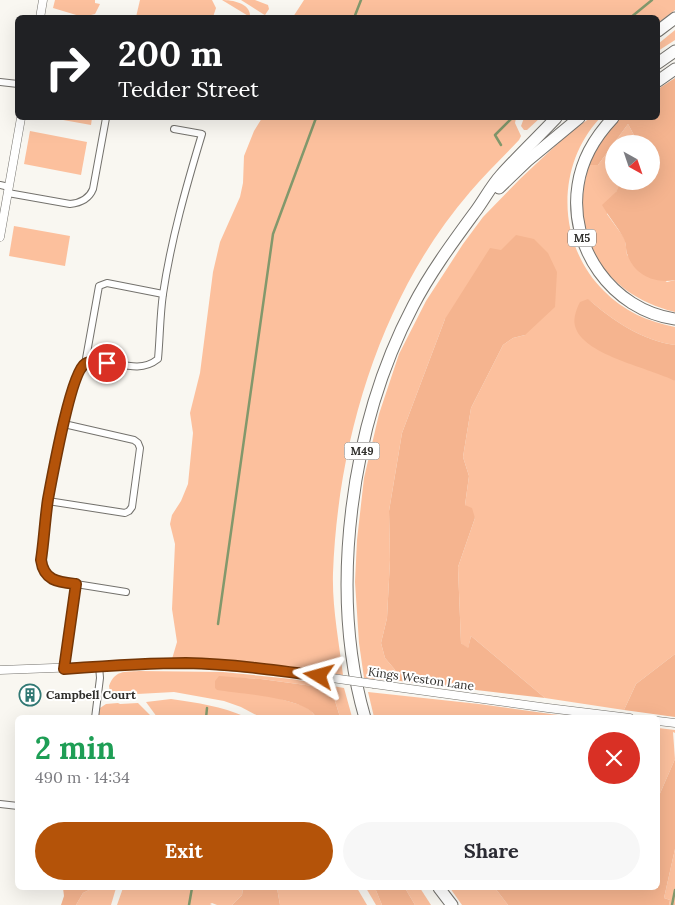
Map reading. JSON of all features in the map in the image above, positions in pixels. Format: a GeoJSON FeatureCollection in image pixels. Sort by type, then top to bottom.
{"type":"FeatureCollection","features":[{"type":"Feature","properties":{"kind":"highway"},"geometry":{"type":"LineString","coordinates":[[660,29],[675,18]]}},
{"type":"Feature","properties":{"kind":"highway"},"geometry":{"type":"LineString","coordinates":[[660,62],[675,51]]}},
{"type":"Feature","properties":{"kind":"highway"},"geometry":{"type":"LineString","coordinates":[[660,80],[675,69]]}},
{"type":"Feature","properties":{"kind":"highway","name":"M49"},"geometry":{"type":"LineString","coordinates":[[364,715],[359,695],[348,626],[348,534],[364,435],[385,370],[412,307],[447,250],[500,176],[554,120]]}},
{"type":"Feature","properties":{"kind":"highway"},"geometry":{"type":"LineString","coordinates":[[476,210],[527,161],[577,120]]}},
{"type":"Feature","properties":{"kind":"highway","name":"M5"},"geometry":{"type":"LineString","coordinates":[[611,120],[590,147],[581,171],[576,198],[578,225],[582,240],[595,266],[615,290],[635,305],[675,319]]}},
{"type":"Feature","properties":{"kind":"highway"},"geometry":{"type":"LineString","coordinates":[[434,890],[441,905]]}},
{"type":"Feature","properties":{"kind":"highway"},"geometry":{"type":"LineString","coordinates":[[441,890],[452,905]]}},
{"type":"Feature","properties":{"kind":"street"},"geometry":{"type":"LineString","coordinates":[[40,15],[43,0]]}},
{"type":"Feature","properties":{"kind":"street"},"geometry":{"type":"LineString","coordinates":[[0,82],[15,84]]}},
{"type":"Feature","properties":{"kind":"street"},"geometry":{"type":"LineString","coordinates":[[0,237],[21,120]]}},
{"type":"Feature","properties":{"kind":"street"},"geometry":{"type":"LineString","coordinates":[[0,185],[9,190],[66,203],[80,202],[87,198],[93,189],[106,120]]}},
{"type":"Feature","properties":{"kind":"street"},"geometry":{"type":"LineString","coordinates":[[126,592],[53,579],[46,574],[41,560],[48,501],[64,424],[79,370],[85,364],[97,361],[142,368],[158,359],[163,294],[183,199],[202,134],[174,129]]}},
{"type":"Feature","properties":{"kind":"street"},"geometry":{"type":"LineString","coordinates":[[85,364],[99,286],[107,283],[163,294]]}},
{"type":"Feature","properties":{"kind":"street"},"geometry":{"type":"LineString","coordinates":[[48,501],[125,513],[132,507],[140,448],[138,443],[134,440],[64,424]]}},
{"type":"Feature","properties":{"kind":"street"},"geometry":{"type":"LineString","coordinates":[[64,669],[76,584]]}},
{"type":"Feature","properties":{"kind":"street","name":"Kings Weston Lane"},"geometry":{"type":"LineString","coordinates":[[0,670],[186,663],[283,671],[605,715]]}},
{"type":"Feature","properties":{"kind":"street"},"geometry":{"type":"LineString","coordinates":[[95,715],[100,666]]}},
{"type":"Feature","properties":{"kind":"street"},"geometry":{"type":"LineString","coordinates":[[660,721],[675,723]]}},
{"type":"Feature","properties":{"kind":"street"},"geometry":{"type":"LineString","coordinates":[[0,804],[15,806]]}},
{"type":"Feature","properties":{"kind":"shaded area"},"geometry":{"type":"Polygon","coordinates":[[[55,0],[95,0],[95,3],[100,4],[95,14],[91,15],[76,15],[53,8],[55,0]]]}},
{"type":"Feature","properties":{"kind":"shaded area"},"geometry":{"type":"Polygon","coordinates":[[[140,0],[212,0],[216,8],[214,15],[136,15],[140,0]]]}},
{"type":"Feature","properties":{"kind":"shaded area"},"geometry":{"type":"Polygon","coordinates":[[[222,0],[244,5],[249,12],[250,15],[222,0]]]}},
{"type":"Feature","properties":{"kind":"shaded area"},"geometry":{"type":"Polygon","coordinates":[[[241,0],[255,0],[268,5],[269,9],[265,15],[241,0]]]}},
{"type":"Feature","properties":{"kind":"shaded area"},"geometry":{"type":"Polygon","coordinates":[[[304,0],[675,0],[675,10],[660,21],[660,15],[294,15],[304,0]]]}},
{"type":"Feature","properties":{"kind":"shaded area"},"geometry":{"type":"Polygon","coordinates":[[[675,30],[675,40],[660,50],[660,42],[675,30]]]}},
{"type":"Feature","properties":{"kind":"shaded area"},"geometry":{"type":"Polygon","coordinates":[[[675,78],[675,280],[668,281],[647,277],[635,268],[627,254],[624,239],[602,205],[617,190],[660,190],[660,135],[634,135],[628,124],[620,135],[605,135],[618,120],[660,120],[660,88],[675,78]]]}},
{"type":"Feature","properties":{"kind":"shaded area"},"geometry":{"type":"Polygon","coordinates":[[[63,120],[92,120],[91,125],[63,120]]]}},
{"type":"Feature","properties":{"kind":"shaded area"},"geometry":{"type":"Polygon","coordinates":[[[261,120],[516,120],[515,123],[521,136],[470,192],[439,232],[412,276],[389,322],[370,371],[355,421],[344,471],[337,522],[333,586],[343,675],[279,666],[172,659],[177,642],[172,609],[175,544],[170,524],[172,515],[181,501],[188,484],[193,433],[190,413],[200,373],[213,272],[220,242],[240,197],[243,183],[244,156],[261,120]]]}},
{"type":"Feature","properties":{"kind":"shaded area"},"geometry":{"type":"Polygon","coordinates":[[[523,120],[538,120],[527,130],[524,130],[521,126],[523,120]]]}},
{"type":"Feature","properties":{"kind":"shaded area"},"geometry":{"type":"Polygon","coordinates":[[[587,120],[598,120],[585,137],[575,159],[569,182],[570,229],[577,251],[588,272],[611,298],[628,310],[646,319],[675,327],[675,345],[663,343],[628,328],[588,299],[675,381],[675,654],[636,684],[624,710],[545,698],[471,636],[468,649],[461,643],[458,567],[475,518],[465,505],[469,476],[463,457],[471,408],[503,345],[513,338],[525,335],[445,319],[402,433],[389,511],[390,560],[387,618],[381,643],[385,658],[396,671],[400,681],[364,678],[359,643],[355,582],[357,540],[364,478],[379,414],[399,354],[426,301],[483,217],[569,133],[587,120]]]}},
{"type":"Feature","properties":{"kind":"shaded area"},"geometry":{"type":"Polygon","coordinates":[[[628,124],[634,135],[620,135],[628,124]]]}},
{"type":"Feature","properties":{"kind":"shaded area"},"geometry":{"type":"Polygon","coordinates":[[[30,131],[87,142],[81,175],[24,164],[30,131]]]}},
{"type":"Feature","properties":{"kind":"shaded area"},"geometry":{"type":"Polygon","coordinates":[[[605,136],[605,155],[598,165],[589,165],[595,152],[605,136]]]}},
{"type":"Feature","properties":{"kind":"shaded area"},"geometry":{"type":"Polygon","coordinates":[[[605,155],[605,190],[617,190],[607,214],[625,239],[627,255],[667,282],[675,280],[675,312],[650,304],[629,292],[611,276],[597,258],[588,238],[583,215],[583,191],[589,165],[598,165],[605,155]]]}},
{"type":"Feature","properties":{"kind":"shaded area"},"geometry":{"type":"Polygon","coordinates":[[[14,226],[70,236],[65,266],[9,256],[14,226]]]}},
{"type":"Feature","properties":{"kind":"shaded area"},"geometry":{"type":"Polygon","coordinates":[[[516,235],[534,239],[548,253],[557,272],[555,307],[525,335],[513,338],[503,345],[471,408],[463,457],[469,476],[465,505],[472,508],[475,518],[458,567],[461,643],[468,648],[471,636],[545,698],[400,681],[396,671],[385,658],[381,643],[387,618],[390,560],[389,511],[402,433],[445,319],[490,248],[501,250],[516,235]]]}},
{"type":"Feature","properties":{"kind":"shaded area"},"geometry":{"type":"Polygon","coordinates":[[[588,299],[628,328],[651,339],[675,345],[675,381],[606,354],[582,338],[576,329],[574,319],[580,302],[588,299]]]}},
{"type":"Feature","properties":{"kind":"shaded area"},"geometry":{"type":"Polygon","coordinates":[[[675,654],[675,717],[624,710],[636,684],[675,654]]]}},
{"type":"Feature","properties":{"kind":"shaded area"},"geometry":{"type":"Polygon","coordinates":[[[124,672],[223,672],[292,679],[344,688],[351,715],[339,715],[332,691],[328,688],[261,679],[219,677],[304,706],[314,715],[256,715],[224,701],[174,692],[119,695],[110,692],[109,686],[111,681],[117,674],[124,672]]]}},
{"type":"Feature","properties":{"kind":"shaded area"},"geometry":{"type":"Polygon","coordinates":[[[219,676],[261,679],[328,688],[332,691],[339,715],[314,715],[310,710],[286,701],[217,690],[215,688],[215,681],[219,676]]]}},
{"type":"Feature","properties":{"kind":"shaded area"},"geometry":{"type":"Polygon","coordinates":[[[368,692],[558,715],[374,715],[368,692]]]}},
{"type":"Feature","properties":{"kind":"shaded area"},"geometry":{"type":"Polygon","coordinates":[[[171,699],[218,708],[241,715],[156,715],[146,702],[171,699]]]}},
{"type":"Feature","properties":{"kind":"shaded area"},"geometry":{"type":"Polygon","coordinates":[[[138,703],[150,715],[99,715],[100,708],[106,704],[138,703]]]}},
{"type":"Feature","properties":{"kind":"shaded area"},"geometry":{"type":"Polygon","coordinates":[[[660,728],[675,730],[675,733],[673,732],[675,759],[660,793],[660,728]]]}},
{"type":"Feature","properties":{"kind":"shaded area"},"geometry":{"type":"Polygon","coordinates":[[[675,759],[675,849],[664,898],[670,900],[669,905],[508,905],[497,890],[660,890],[660,793],[675,759]]]}},
{"type":"Feature","properties":{"kind":"shaded area"},"geometry":{"type":"Polygon","coordinates":[[[675,849],[675,905],[669,905],[670,900],[664,898],[675,849]]]}},
{"type":"Feature","properties":{"kind":"shaded area"},"geometry":{"type":"Polygon","coordinates":[[[63,890],[89,890],[83,893],[76,905],[61,905],[64,896],[63,890]]]}},
{"type":"Feature","properties":{"kind":"shaded area"},"geometry":{"type":"Polygon","coordinates":[[[89,890],[115,890],[111,905],[76,905],[83,893],[89,890]]]}},
{"type":"Feature","properties":{"kind":"shaded area"},"geometry":{"type":"Polygon","coordinates":[[[122,890],[243,890],[242,895],[232,905],[212,903],[210,904],[212,905],[117,905],[122,890]]]}},
{"type":"Feature","properties":{"kind":"shaded area"},"geometry":{"type":"Polygon","coordinates":[[[243,890],[277,890],[280,905],[232,905],[242,895],[243,890]]]}},
{"type":"Feature","properties":{"kind":"shaded area"},"geometry":{"type":"Polygon","coordinates":[[[277,890],[358,890],[367,905],[280,905],[277,890]]]}},
{"type":"Feature","properties":{"kind":"shaded area"},"geometry":{"type":"Polygon","coordinates":[[[367,890],[376,890],[382,905],[376,905],[367,890]]]}},
{"type":"Feature","properties":{"kind":"shaded area"},"geometry":{"type":"Polygon","coordinates":[[[376,890],[406,890],[415,905],[382,905],[376,890]]]}},
{"type":"Feature","properties":{"kind":"shaded area"},"geometry":{"type":"Polygon","coordinates":[[[406,890],[421,890],[431,905],[415,905],[406,890]]]}},
{"type":"Feature","properties":{"kind":"shaded area"},"geometry":{"type":"Polygon","coordinates":[[[451,890],[497,890],[508,905],[462,905],[451,890]]]}},
{"type":"Feature","properties":{"kind":"waterway"},"geometry":{"type":"LineString","coordinates":[[355,15],[361,0]]}},
{"type":"Feature","properties":{"kind":"waterway"},"geometry":{"type":"LineString","coordinates":[[634,15],[652,0]]}},
{"type":"Feature","properties":{"kind":"waterway"},"geometry":{"type":"LineString","coordinates":[[218,624],[273,234],[315,120]]}},
{"type":"Feature","properties":{"kind":"waterway"},"geometry":{"type":"LineString","coordinates":[[501,145],[495,135],[510,120]]}},
{"type":"Feature","properties":{"kind":"waterway"},"geometry":{"type":"LineString","coordinates":[[206,715],[207,708]]}},
{"type":"Feature","properties":{"kind":"waterway"},"geometry":{"type":"LineString","coordinates":[[189,905],[192,890]]}},
{"type":"Feature","properties":{"kind":"waterway"},"geometry":{"type":"LineString","coordinates":[[672,905],[675,890]]}},
{"type":"Feature","properties":{"kind":"place","name":"Campbell Court"},"geometry":{"type":"Point","coordinates":[30,695]}},
{"type":"Feature","properties":{"kind":"route"},"geometry":{"type":"LineString","coordinates":[[107,363],[97,361],[85,364],[79,370],[66,412],[48,501],[41,560],[42,567],[46,574],[53,579],[76,584],[64,669],[186,663],[255,668],[319,676]]}}]}
